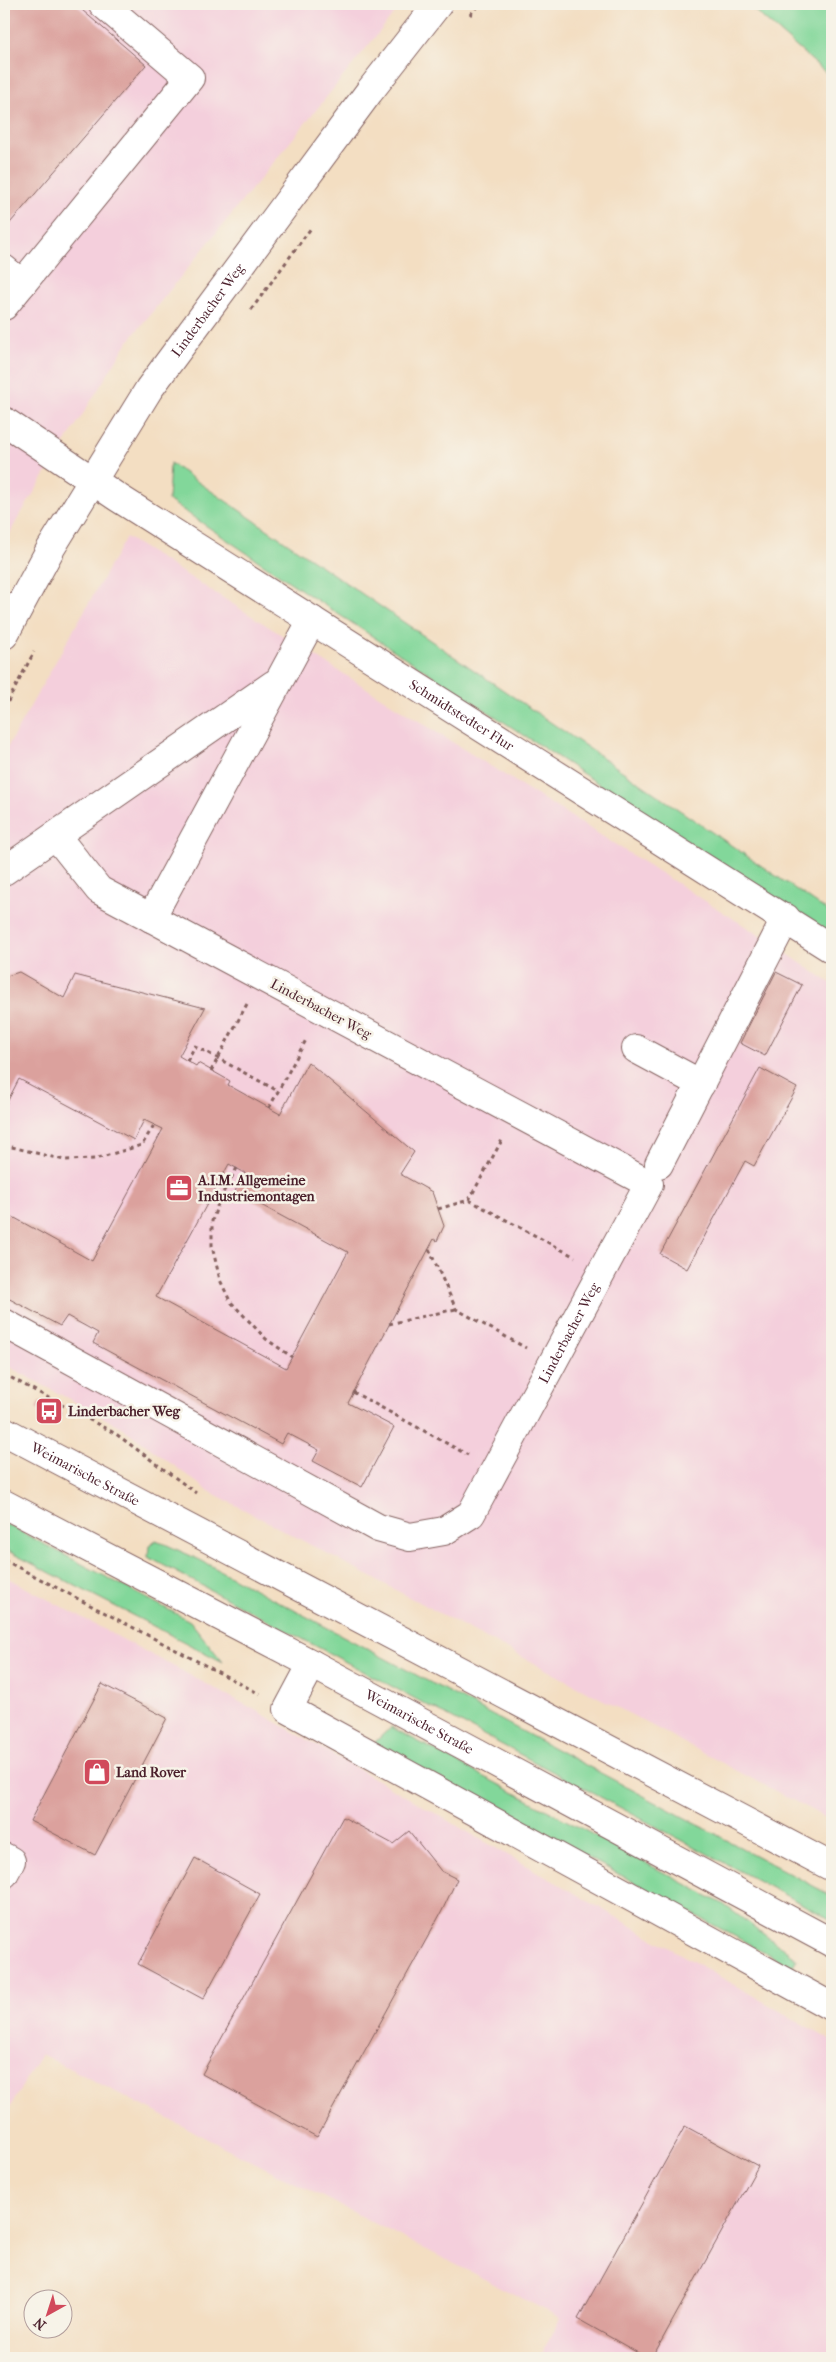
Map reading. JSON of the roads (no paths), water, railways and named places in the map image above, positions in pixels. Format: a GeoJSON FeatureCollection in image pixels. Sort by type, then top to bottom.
{"type":"FeatureCollection","features":[{"type":"Feature","properties":{"kind":"main road"},"geometry":{"type":"LineString","coordinates":[[4,306],[13,277],[190,78],[103,4]]}},
{"type":"Feature","properties":{"kind":"main road","name":"Linderbacher Weg"},"geometry":{"type":"LineString","coordinates":[[4,635],[51,548],[149,389],[435,5]]}},
{"type":"Feature","properties":{"kind":"main road","name":"Schmidtstedter Flur"},"geometry":{"type":"LineString","coordinates":[[4,421],[92,480],[786,918],[832,949]]}},
{"type":"Feature","properties":{"kind":"main road"},"geometry":{"type":"LineString","coordinates":[[151,918],[312,620]]}},
{"type":"Feature","properties":{"kind":"main road"},"geometry":{"type":"LineString","coordinates":[[4,871],[278,682]]}},
{"type":"Feature","properties":{"kind":"main road","name":"Linderbacher Weg"},"geometry":{"type":"LineString","coordinates":[[4,1323],[378,1528],[410,1537],[444,1531],[471,1514],[654,1174],[517,1114],[99,890],[56,836]]}},
{"type":"Feature","properties":{"kind":"main road"},"geometry":{"type":"LineString","coordinates":[[654,1174],[786,918]]}},
{"type":"Feature","properties":{"kind":"main road"},"geometry":{"type":"LineString","coordinates":[[636,1049],[700,1084]]}},
{"type":"Feature","properties":{"kind":"main road","name":"Weimarische Straße"},"geometry":{"type":"LineString","coordinates":[[4,1431],[832,1867]]}},
{"type":"Feature","properties":{"kind":"main road","name":"Weimarische Straße"},"geometry":{"type":"LineString","coordinates":[[4,1504],[312,1664],[832,1943]]}},
{"type":"Feature","properties":{"kind":"main road"},"geometry":{"type":"LineString","coordinates":[[312,1664],[288,1709],[832,2008]]}},
{"type":"Feature","properties":{"kind":"main road"},"geometry":{"type":"LineString","coordinates":[[4,1857],[11,1861],[4,1874]]}},
{"type":"Feature","properties":{"kind":"place","name":"A.I.M. Allgemeine Industriemontagen"},"geometry":{"type":"Point","coordinates":[179,1188]}},
{"type":"Feature","properties":{"kind":"place","name":"Linderbacher Weg"},"geometry":{"type":"Point","coordinates":[49,1411]}},
{"type":"Feature","properties":{"kind":"place","name":"Land Rover"},"geometry":{"type":"Point","coordinates":[97,1772]}}]}
